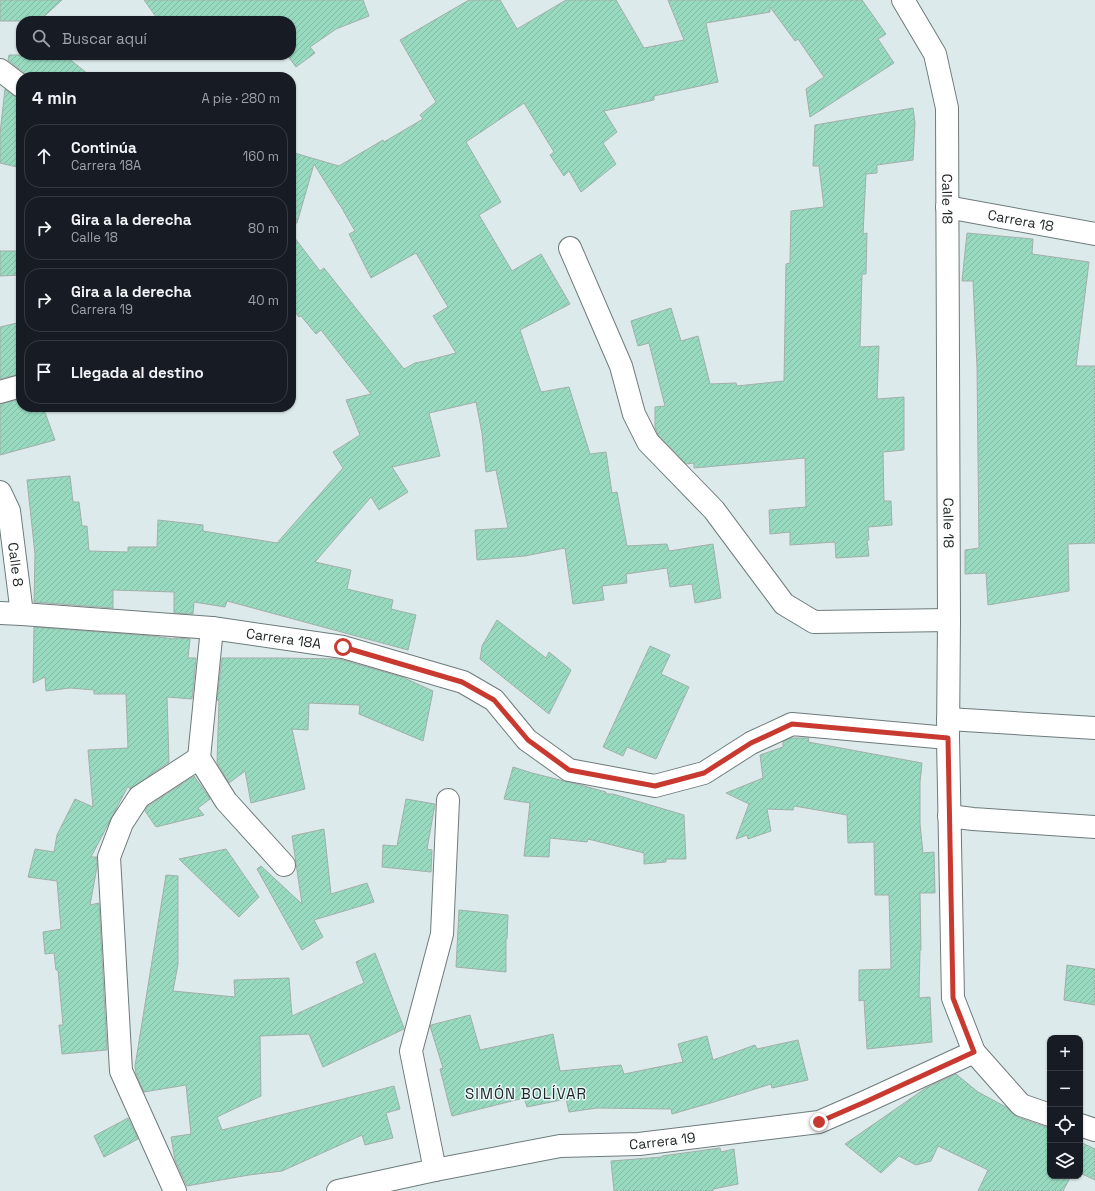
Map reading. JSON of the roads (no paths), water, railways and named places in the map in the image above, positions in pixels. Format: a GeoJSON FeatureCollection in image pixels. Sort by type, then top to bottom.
{"type":"FeatureCollection","features":[{"type":"Feature","properties":{"kind":"street","name":"Calle 18"},"geometry":{"type":"LineString","coordinates":[[903,0],[935,54],[947,108],[948,728],[953,998],[974,1052],[1020,1105],[1047,1114]]}},
{"type":"Feature","properties":{"kind":"street"},"geometry":{"type":"LineString","coordinates":[[0,70],[16,82]]}},
{"type":"Feature","properties":{"kind":"street","name":"Carrera 18"},"geometry":{"type":"LineString","coordinates":[[947,207],[1095,234]]}},
{"type":"Feature","properties":{"kind":"street"},"geometry":{"type":"LineString","coordinates":[[570,248],[620,366],[634,414],[648,442],[714,510],[784,604],[814,622],[949,620]]}},
{"type":"Feature","properties":{"kind":"street"},"geometry":{"type":"LineString","coordinates":[[0,392],[16,387]]}},
{"type":"Feature","properties":{"kind":"street","name":"Calle 8"},"geometry":{"type":"LineString","coordinates":[[0,492],[9,511],[22,614]]}},
{"type":"Feature","properties":{"kind":"street","name":"Carrera 18A"},"geometry":{"type":"LineString","coordinates":[[0,613],[212,628],[343,647],[462,682],[494,700],[528,740],[569,770],[655,786],[704,773],[751,743],[792,724],[948,728],[1094,728]]}},
{"type":"Feature","properties":{"kind":"street"},"geometry":{"type":"LineString","coordinates":[[212,628],[199,758],[226,801],[284,865]]}},
{"type":"Feature","properties":{"kind":"street"},"geometry":{"type":"LineString","coordinates":[[175,1191],[121,1071],[110,857],[122,823],[139,797],[199,758]]}},
{"type":"Feature","properties":{"kind":"street"},"geometry":{"type":"LineString","coordinates":[[435,1170],[411,1051],[442,934],[448,800]]}},
{"type":"Feature","properties":{"kind":"street"},"geometry":{"type":"LineString","coordinates":[[949,816],[1095,827]]}},
{"type":"Feature","properties":{"kind":"street","name":"Carrera 19"},"geometry":{"type":"LineString","coordinates":[[338,1191],[388,1186],[435,1170],[560,1146],[639,1144],[819,1122],[974,1052]]}},
{"type":"Feature","properties":{"kind":"street"},"geometry":{"type":"LineString","coordinates":[[1083,1126],[1095,1130]]}},
{"type":"Feature","properties":{"kind":"district","name":"SIMÓN BOLÍVAR"},"geometry":{"type":"Point","coordinates":[526,1093]}}]}
